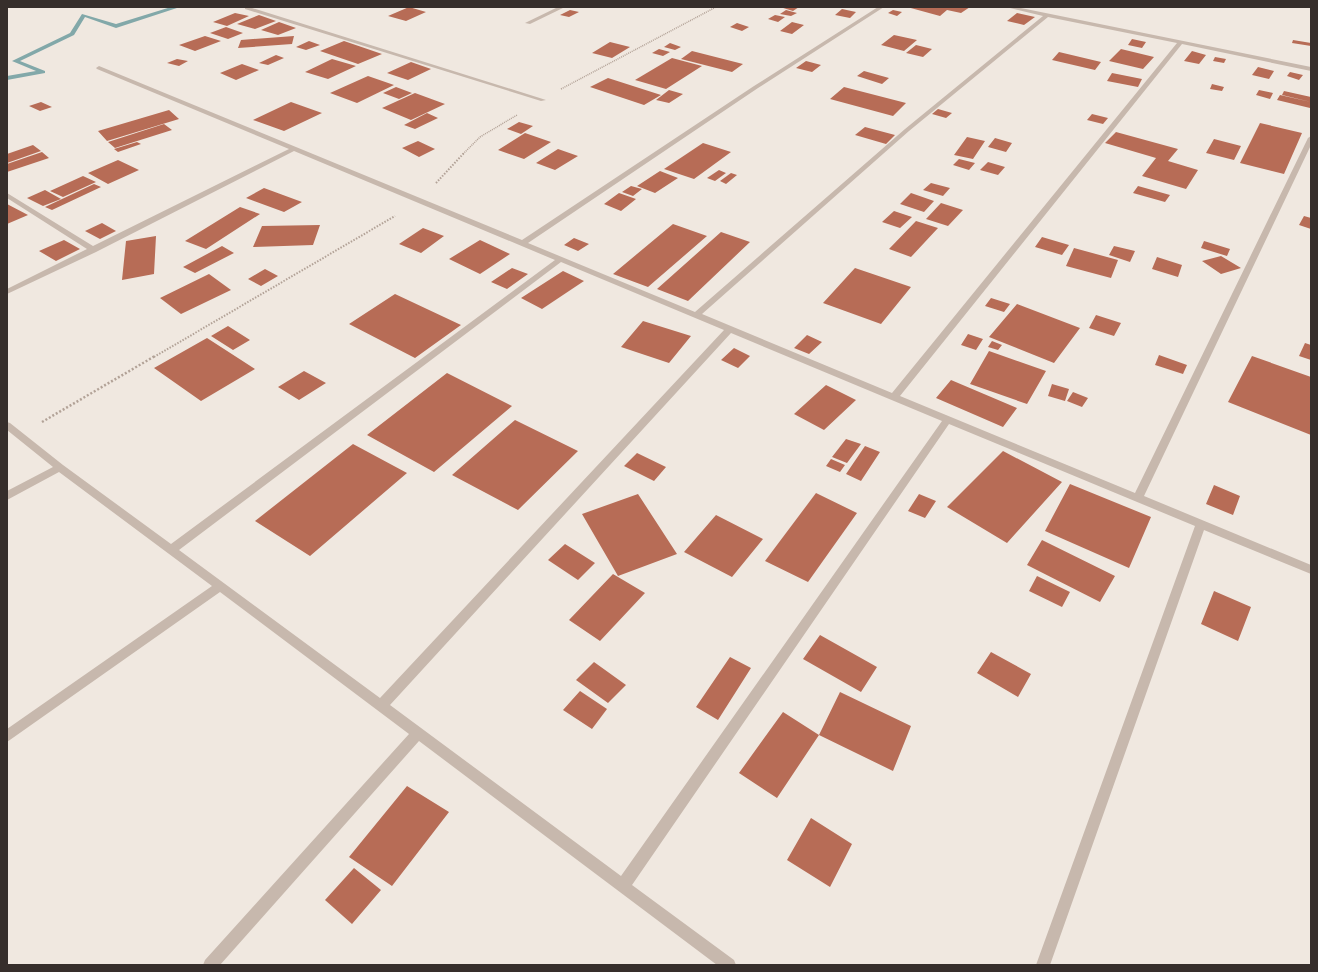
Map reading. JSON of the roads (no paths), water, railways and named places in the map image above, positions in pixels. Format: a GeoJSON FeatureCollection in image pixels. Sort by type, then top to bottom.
{"type":"FeatureCollection","features":[{"type":"Feature","properties":{"kind":"street"},"geometry":{"type":"LineString","coordinates":[[528,23],[562,7]]}},
{"type":"Feature","properties":{"kind":"street"},"geometry":{"type":"LineString","coordinates":[[522,243],[756,87],[881,7]]}},
{"type":"Feature","properties":{"kind":"street"},"geometry":{"type":"LineString","coordinates":[[1009,7],[1311,69]]}},
{"type":"Feature","properties":{"kind":"street"},"geometry":{"type":"LineString","coordinates":[[247,8],[543,100]]}},
{"type":"Feature","properties":{"kind":"street"},"geometry":{"type":"LineString","coordinates":[[696,315],[907,130],[1046,15]]}},
{"type":"Feature","properties":{"kind":"street"},"geometry":{"type":"LineString","coordinates":[[894,397],[1181,42]]}},
{"type":"Feature","properties":{"kind":"street"},"geometry":{"type":"LineString","coordinates":[[99,68],[1311,570]]}},
{"type":"Feature","properties":{"kind":"street"},"geometry":{"type":"LineString","coordinates":[[1138,498],[1311,138]]}},
{"type":"Feature","properties":{"kind":"street"},"geometry":{"type":"LineString","coordinates":[[7,292],[294,149]]}},
{"type":"Feature","properties":{"kind":"street"},"geometry":{"type":"LineString","coordinates":[[7,195],[93,250]]}},
{"type":"Feature","properties":{"kind":"street"},"geometry":{"type":"LineString","coordinates":[[172,549],[561,259]]}},
{"type":"Feature","properties":{"kind":"street"},"geometry":{"type":"LineString","coordinates":[[381,706],[730,329]]}},
{"type":"Feature","properties":{"kind":"street"},"geometry":{"type":"LineString","coordinates":[[623,886],[948,420]]}},
{"type":"Feature","properties":{"kind":"street"},"geometry":{"type":"LineString","coordinates":[[7,425],[60,467],[729,965]]}},
{"type":"Feature","properties":{"kind":"street"},"geometry":{"type":"LineString","coordinates":[[7,496],[60,467]]}},
{"type":"Feature","properties":{"kind":"street"},"geometry":{"type":"LineString","coordinates":[[1043,965],[1201,525]]}},
{"type":"Feature","properties":{"kind":"street"},"geometry":{"type":"LineString","coordinates":[[7,736],[221,586]]}},
{"type":"Feature","properties":{"kind":"street"},"geometry":{"type":"LineString","coordinates":[[210,965],[418,733]]}},
{"type":"Feature","properties":{"kind":"waterway"},"geometry":{"type":"LineString","coordinates":[[7,78],[43,72],[15,61],[72,34],[84,15],[116,26],[177,7]]}}]}
